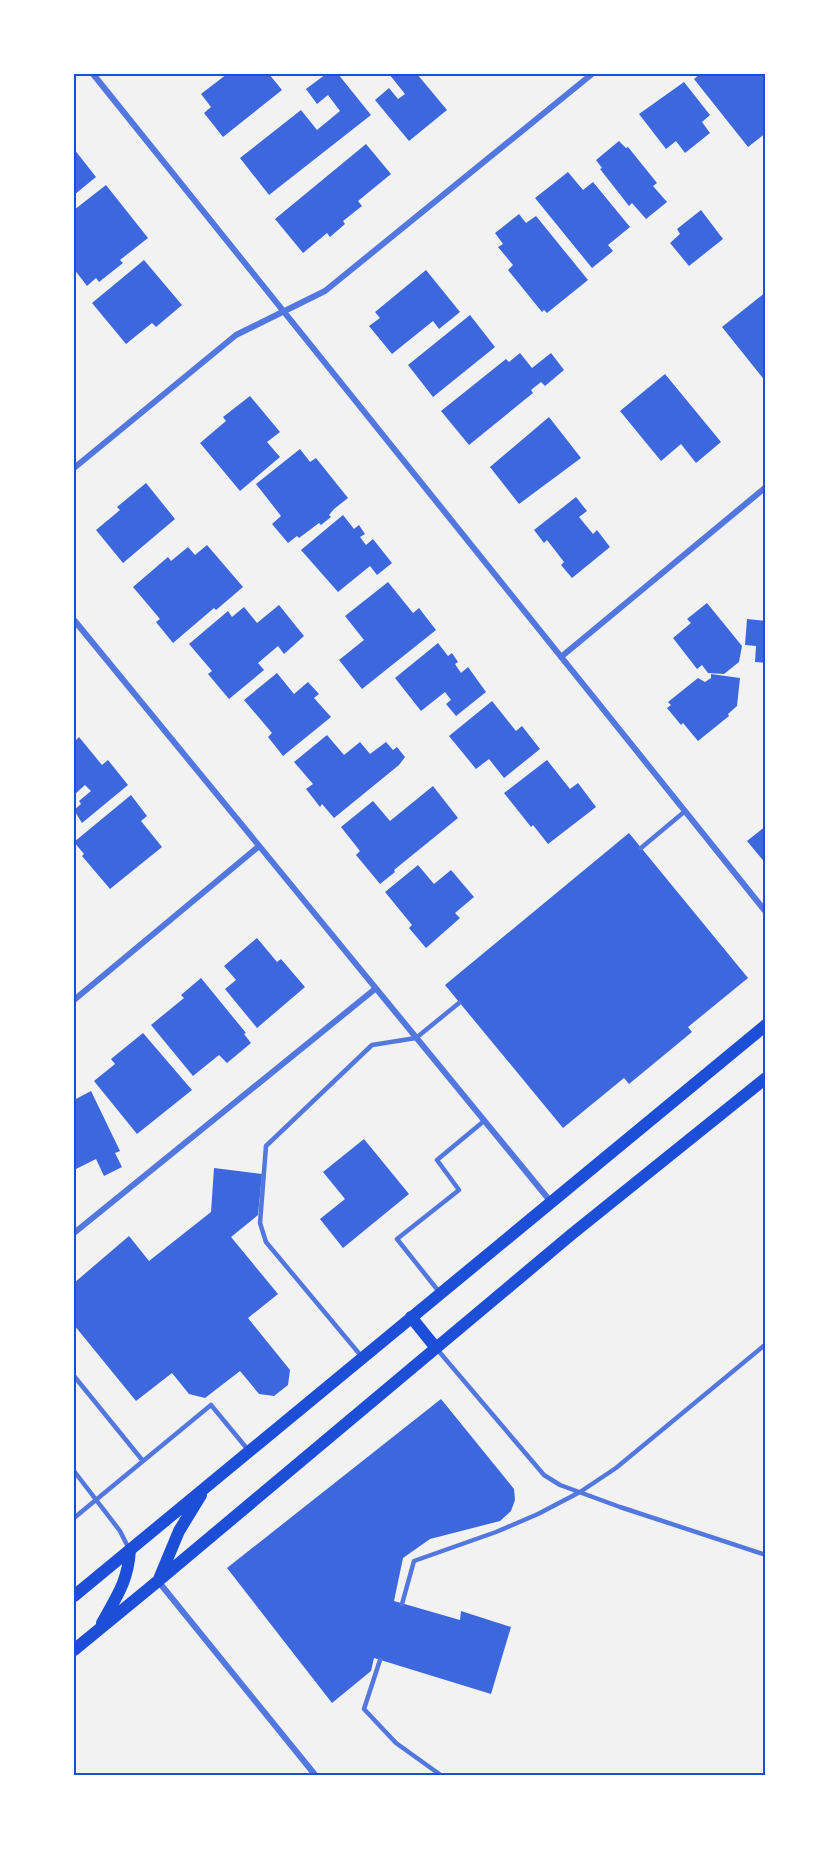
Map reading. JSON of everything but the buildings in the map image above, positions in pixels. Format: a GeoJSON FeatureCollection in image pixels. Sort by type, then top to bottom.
{"type":"FeatureCollection","features":[{"type":"Feature","properties":{"kind":"main road"},"geometry":{"type":"LineString","coordinates":[[74,1596],[765,1025]]}},
{"type":"Feature","properties":{"kind":"main road"},"geometry":{"type":"LineString","coordinates":[[74,1650],[572,1234],[765,1078]]}},
{"type":"Feature","properties":{"kind":"main road"},"geometry":{"type":"LineString","coordinates":[[411,1317],[436,1348]]}},
{"type":"Feature","properties":{"kind":"main road"},"geometry":{"type":"LineString","coordinates":[[158,1581],[179,1531],[206,1487]]}},
{"type":"Feature","properties":{"kind":"main road"},"geometry":{"type":"LineString","coordinates":[[99,1629],[122,1586],[128,1569],[130,1550]]}},
{"type":"Feature","properties":{"kind":"street"},"geometry":{"type":"LineString","coordinates":[[93,74],[765,912]]}},
{"type":"Feature","properties":{"kind":"street"},"geometry":{"type":"LineString","coordinates":[[74,468],[236,335],[325,291],[592,74]]}},
{"type":"Feature","properties":{"kind":"street"},"geometry":{"type":"LineString","coordinates":[[561,657],[765,487]]}},
{"type":"Feature","properties":{"kind":"street"},"geometry":{"type":"LineString","coordinates":[[74,620],[551,1202]]}},
{"type":"Feature","properties":{"kind":"street"},"geometry":{"type":"LineString","coordinates":[[74,1000],[258,847]]}},
{"type":"Feature","properties":{"kind":"street"},"geometry":{"type":"LineString","coordinates":[[74,1233],[375,988]]}},
{"type":"Feature","properties":{"kind":"street"},"geometry":{"type":"LineString","coordinates":[[158,1581],[316,1776]]}},
{"type":"Feature","properties":{"kind":"lane"},"geometry":{"type":"LineString","coordinates":[[641,848],[684,812]]}},
{"type":"Feature","properties":{"kind":"lane"},"geometry":{"type":"LineString","coordinates":[[362,1357],[266,1242],[260,1222],[266,1146],[372,1045],[416,1038],[459,1003]]}},
{"type":"Feature","properties":{"kind":"lane"},"geometry":{"type":"LineString","coordinates":[[440,1293],[397,1239],[459,1190],[437,1160],[484,1121]]}},
{"type":"Feature","properties":{"kind":"lane"},"geometry":{"type":"LineString","coordinates":[[402,1604],[414,1561],[496,1532],[538,1514],[580,1492],[616,1468],[765,1344]]}},
{"type":"Feature","properties":{"kind":"lane"},"geometry":{"type":"LineString","coordinates":[[436,1348],[544,1475],[560,1485],[765,1555]]}},
{"type":"Feature","properties":{"kind":"lane"},"geometry":{"type":"LineString","coordinates":[[74,1376],[143,1461]]}},
{"type":"Feature","properties":{"kind":"lane"},"geometry":{"type":"LineString","coordinates":[[74,1518],[211,1405],[249,1451]]}},
{"type":"Feature","properties":{"kind":"lane"},"geometry":{"type":"LineString","coordinates":[[74,1471],[120,1531],[130,1550]]}},
{"type":"Feature","properties":{"kind":"lane"},"geometry":{"type":"LineString","coordinates":[[380,1660],[364,1709],[396,1743],[442,1776]]}}]}
